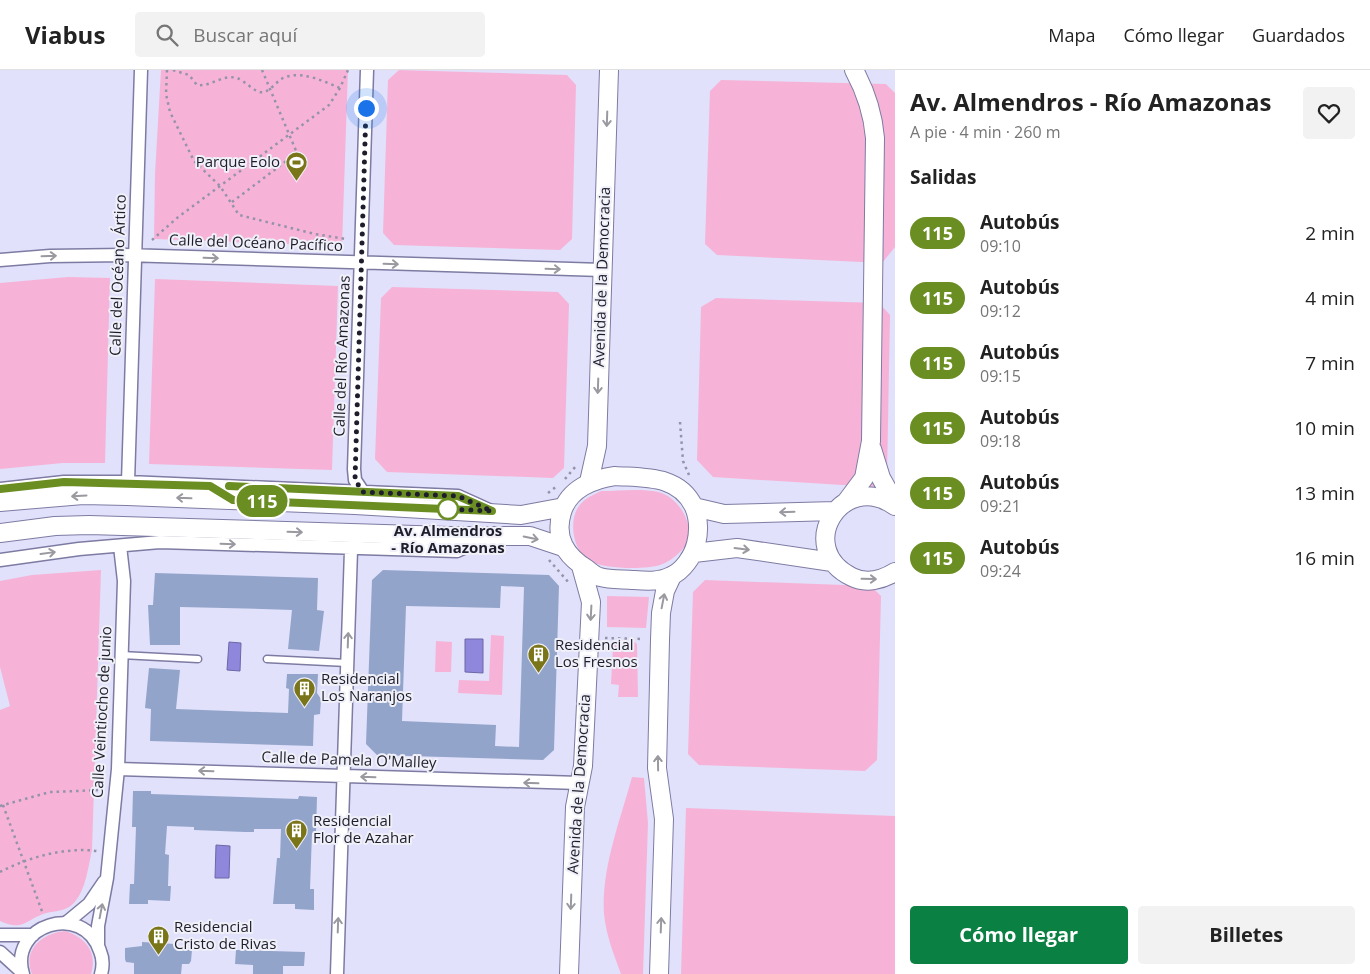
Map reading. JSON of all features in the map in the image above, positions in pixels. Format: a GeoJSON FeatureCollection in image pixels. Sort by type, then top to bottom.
{"type":"FeatureCollection","features":[{"type":"Feature","properties":{"kind":"street","name":"Calle del Océano Ártico"},"geometry":{"type":"LineString","coordinates":[[128,482],[141,70]]}},
{"type":"Feature","properties":{"kind":"street","name":"Calle del Río Amazonas"},"geometry":{"type":"LineString","coordinates":[[363,492],[355,480],[354,469],[367,70]]}},
{"type":"Feature","properties":{"kind":"street","name":"Avenida de la Democracia"},"geometry":{"type":"LineString","coordinates":[[588,482],[597,446],[609,70]]}},
{"type":"Feature","properties":{"kind":"street"},"geometry":{"type":"LineString","coordinates":[[854,70],[865,91],[875,138],[871,441],[864,478],[828,522],[825,536],[826,550],[832,562],[843,573],[855,579],[881,579],[895,572]]}},
{"type":"Feature","properties":{"kind":"street","name":"Calle del Océano Pacífico"},"geometry":{"type":"LineString","coordinates":[[0,260],[50,256],[134,256],[602,270]]}},
{"type":"Feature","properties":{"kind":"street"},"geometry":{"type":"LineString","coordinates":[[871,441],[881,478],[895,504]]}},
{"type":"Feature","properties":{"kind":"street"},"geometry":{"type":"LineString","coordinates":[[659,974],[664,819],[658,768],[661,612],[665,590],[672,576],[694,553],[699,532],[694,507],[687,495],[676,484],[654,478],[615,476],[588,482],[570,498],[564,507],[560,526],[563,547],[573,560],[598,577],[647,581],[672,576]]}},
{"type":"Feature","properties":{"kind":"street"},"geometry":{"type":"LineString","coordinates":[[0,489],[58,483],[128,482],[458,496],[492,511]]}},
{"type":"Feature","properties":{"kind":"street"},"geometry":{"type":"LineString","coordinates":[[40,499],[58,483]]}},
{"type":"Feature","properties":{"kind":"street"},"geometry":{"type":"LineString","coordinates":[[210,486],[233,500]]}},
{"type":"Feature","properties":{"kind":"street"},"geometry":{"type":"LineString","coordinates":[[0,502],[83,495],[492,511],[521,514],[564,507]]}},
{"type":"Feature","properties":{"kind":"street"},"geometry":{"type":"LineString","coordinates":[[694,507],[724,514],[841,506],[859,497],[872,496],[895,504]]}},
{"type":"Feature","properties":{"kind":"street"},"geometry":{"type":"LineString","coordinates":[[0,533],[55,526],[89,525],[221,530],[530,536],[563,547]]}},
{"type":"Feature","properties":{"kind":"street"},"geometry":{"type":"LineString","coordinates":[[200,544],[221,530]]}},
{"type":"Feature","properties":{"kind":"street"},"geometry":{"type":"LineString","coordinates":[[0,560],[79,549],[160,542],[352,550],[458,551],[490,536]]}},
{"type":"Feature","properties":{"kind":"street","name":"Calle Veintiocho de junio"},"geometry":{"type":"LineString","coordinates":[[101,974],[102,957],[98,945],[98,926],[107,878],[118,768],[124,581],[120,546]]}},
{"type":"Feature","properties":{"kind":"street"},"geometry":{"type":"LineString","coordinates":[[694,553],[738,548],[832,562]]}},
{"type":"Feature","properties":{"kind":"street"},"geometry":{"type":"LineString","coordinates":[[336,974],[352,550]]}},
{"type":"Feature","properties":{"kind":"street","name":"Avenida de la Democracia"},"geometry":{"type":"LineString","coordinates":[[569,974],[574,807],[583,766],[591,602],[581,566]]}},
{"type":"Feature","properties":{"kind":"street","name":"Calle de Pamela O'Malley"},"geometry":{"type":"LineString","coordinates":[[118,768],[579,783]]}},
{"type":"Feature","properties":{"kind":"street","name":"Calle Veintiocho de junio"},"geometry":{"type":"LineString","coordinates":[[66,923],[89,904],[107,878]]}},
{"type":"Feature","properties":{"kind":"street"},"geometry":{"type":"LineString","coordinates":[[19,972],[23,952],[33,935],[42,927],[54,923],[66,923],[85,930],[98,945]]}},
{"type":"Feature","properties":{"kind":"street"},"geometry":{"type":"LineString","coordinates":[[0,935],[33,935]]}},
{"type":"Feature","properties":{"kind":"street"},"geometry":{"type":"LineString","coordinates":[[0,952],[19,972]]}},
{"type":"Feature","properties":{"kind":"lane"},"geometry":{"type":"LineString","coordinates":[[121,655],[198,659]]}},
{"type":"Feature","properties":{"kind":"lane"},"geometry":{"type":"LineString","coordinates":[[267,659],[348,663]]}},
{"type":"Feature","properties":{"kind":"path"},"geometry":{"type":"LineString","coordinates":[[167,70],[166,94],[170,112],[194,161],[220,186],[239,214],[315,234],[346,239]]}},
{"type":"Feature","properties":{"kind":"path"},"geometry":{"type":"LineString","coordinates":[[173,70],[189,75],[197,85],[205,86],[218,79],[237,78],[258,92],[264,92],[284,77],[300,73],[340,88]]}},
{"type":"Feature","properties":{"kind":"path"},"geometry":{"type":"LineString","coordinates":[[232,202],[297,153],[291,134],[262,70]]}},
{"type":"Feature","properties":{"kind":"path"},"geometry":{"type":"LineString","coordinates":[[152,240],[177,218],[329,105],[340,88],[348,70]]}},
{"type":"Feature","properties":{"kind":"path"},"geometry":{"type":"LineString","coordinates":[[564,479],[580,459]]}},
{"type":"Feature","properties":{"kind":"path"},"geometry":{"type":"LineString","coordinates":[[544,496],[558,485]]}},
{"type":"Feature","properties":{"kind":"path"},"geometry":{"type":"LineString","coordinates":[[44,916],[1,806],[50,792],[101,790]]}},
{"type":"Feature","properties":{"kind":"path"},"geometry":{"type":"LineString","coordinates":[[0,872],[24,862],[69,850],[98,851]]}},
{"type":"Feature","properties":{"kind":"shaded area"},"geometry":{"type":"Polygon","coordinates":[[[161,70],[348,70],[342,246],[154,239],[155,174],[161,70]]]}},
{"type":"Feature","properties":{"kind":"shaded area"},"geometry":{"type":"Polygon","coordinates":[[[399,70],[567,75],[576,85],[572,239],[560,250],[394,245],[383,233],[388,80],[399,70]]]}},
{"type":"Feature","properties":{"kind":"shaded area"},"geometry":{"type":"Polygon","coordinates":[[[721,80],[886,84],[895,93],[895,247],[882,263],[717,255],[705,244],[710,91],[721,80]]]}},
{"type":"Feature","properties":{"kind":"shaded area"},"geometry":{"type":"Polygon","coordinates":[[[68,277],[110,278],[105,463],[63,463],[0,469],[0,283],[68,277]]]}},
{"type":"Feature","properties":{"kind":"shaded area"},"geometry":{"type":"Polygon","coordinates":[[[155,279],[338,286],[332,470],[149,464],[155,279]]]}},
{"type":"Feature","properties":{"kind":"shaded area"},"geometry":{"type":"Polygon","coordinates":[[[392,287],[558,292],[569,304],[564,468],[553,478],[387,472],[375,459],[381,298],[392,287]]]}},
{"type":"Feature","properties":{"kind":"shaded area"},"geometry":{"type":"Polygon","coordinates":[[[716,298],[879,303],[890,315],[887,476],[875,487],[713,477],[697,460],[701,307],[716,298]]]}},
{"type":"Feature","properties":{"kind":"shaded area"},"geometry":{"type":"Polygon","coordinates":[[[644,490],[665,494],[677,504],[686,518],[689,533],[686,544],[672,558],[653,567],[614,567],[595,564],[589,561],[579,550],[576,543],[573,527],[574,519],[581,503],[601,491],[644,490]]]}},
{"type":"Feature","properties":{"kind":"shaded area"},"geometry":{"type":"Polygon","coordinates":[[[101,570],[92,850],[87,873],[79,896],[69,907],[43,914],[23,924],[7,924],[0,921],[0,710],[10,706],[0,667],[0,581],[32,575],[101,570]]]}},
{"type":"Feature","properties":{"kind":"shaded area"},"geometry":{"type":"Polygon","coordinates":[[[705,580],[871,586],[881,596],[877,760],[865,771],[699,765],[688,754],[693,592],[705,580]]]}},
{"type":"Feature","properties":{"kind":"shaded area"},"geometry":{"type":"Polygon","coordinates":[[[607,596],[649,597],[646,628],[607,627],[607,596]]]}},
{"type":"Feature","properties":{"kind":"shaded area"},"geometry":{"type":"Polygon","coordinates":[[[491,635],[504,636],[502,695],[458,693],[459,680],[489,681],[491,635]]]}},
{"type":"Feature","properties":{"kind":"shaded area"},"geometry":{"type":"Polygon","coordinates":[[[465,639],[483,639],[483,673],[465,672],[465,639]]]}},
{"type":"Feature","properties":{"kind":"shaded area"},"geometry":{"type":"Polygon","coordinates":[[[436,641],[452,642],[451,672],[435,672],[436,641]]]}},
{"type":"Feature","properties":{"kind":"shaded area"},"geometry":{"type":"Polygon","coordinates":[[[617,641],[633,641],[637,644],[638,697],[618,697],[619,685],[611,684],[613,647],[617,641]]]}},
{"type":"Feature","properties":{"kind":"shaded area"},"geometry":{"type":"Polygon","coordinates":[[[229,642],[241,643],[240,671],[227,670],[229,642]]]}},
{"type":"Feature","properties":{"kind":"shaded area"},"geometry":{"type":"Polygon","coordinates":[[[632,777],[644,778],[648,823],[643,974],[621,974],[607,930],[604,914],[604,897],[608,862],[632,777]]]}},
{"type":"Feature","properties":{"kind":"shaded area"},"geometry":{"type":"Polygon","coordinates":[[[686,808],[895,816],[895,974],[681,974],[686,808]]]}},
{"type":"Feature","properties":{"kind":"shaded area"},"geometry":{"type":"Polygon","coordinates":[[[216,845],[230,846],[229,878],[215,878],[216,845]]]}},
{"type":"Feature","properties":{"kind":"shaded area"},"geometry":{"type":"Polygon","coordinates":[[[65,931],[78,937],[88,946],[93,959],[91,974],[32,974],[30,957],[36,944],[49,935],[65,931]]]}},
{"type":"Feature","properties":{"kind":"building","name":"Residencial Los Fresnos"},"geometry":{"type":"Polygon","coordinates":[[[383,570],[549,575],[559,586],[554,750],[543,760],[377,755],[366,744],[372,580],[383,570]],[[501,586],[500,608],[406,606],[402,721],[496,725],[495,746],[519,747],[524,587],[501,586]]]}},
{"type":"Feature","properties":{"kind":"building","name":"Residencial Los Naranjos"},"geometry":{"type":"Polygon","coordinates":[[[155,573],[318,578],[317,610],[324,611],[319,651],[288,649],[292,610],[180,607],[180,645],[150,645],[148,605],[153,605],[155,573]]]}},
{"type":"Feature","properties":{"kind":"building","name":"Residencial Los Naranjos"},"geometry":{"type":"Polygon","coordinates":[[[149,668],[180,670],[176,709],[259,712],[288,713],[289,689],[286,688],[287,674],[318,674],[317,693],[321,699],[320,714],[314,715],[313,746],[150,741],[151,709],[145,708],[149,668]]]}},
{"type":"Feature","properties":{"kind":"building","name":"Residencial Flor de Azahar"},"geometry":{"type":"Polygon","coordinates":[[[133,791],[151,791],[151,794],[298,799],[299,796],[317,797],[316,833],[312,833],[310,889],[314,889],[314,910],[295,909],[295,904],[273,904],[277,858],[280,858],[281,829],[254,829],[254,832],[245,832],[194,830],[194,827],[167,826],[165,854],[169,855],[168,886],[171,886],[170,901],[148,900],[148,904],[129,904],[130,884],[134,884],[136,827],[132,827],[133,791]]]}},
{"type":"Feature","properties":{"kind":"building","name":"Residencial Cristo de Rivas"},"geometry":{"type":"Polygon","coordinates":[[[142,942],[175,944],[175,947],[192,950],[191,961],[189,964],[182,964],[181,974],[134,974],[134,963],[126,962],[125,948],[142,946],[142,942]]]}},
{"type":"Feature","properties":{"kind":"building"},"geometry":{"type":"Polygon","coordinates":[[[236,950],[305,952],[304,966],[283,966],[283,974],[253,974],[253,965],[235,964],[236,950]]]}},
{"type":"Feature","properties":{"kind":"bus line","name":"115"},"geometry":{"type":"LineString","coordinates":[[0,489],[64,482],[128,482],[210,486],[233,500],[492,511],[458,496],[229,486]]}},
{"type":"Feature","properties":{"kind":"place","name":"Parque Eolo"},"geometry":{"type":"Point","coordinates":[296,181]}},
{"type":"Feature","properties":{"kind":"place","name":"Av. Almendros - Río Amazonas"},"geometry":{"type":"Point","coordinates":[448,509]}},
{"type":"Feature","properties":{"kind":"place","name":"Residencial Los Fresnos"},"geometry":{"type":"Point","coordinates":[539,673]}},
{"type":"Feature","properties":{"kind":"place","name":"Residencial Los Naranjos"},"geometry":{"type":"Point","coordinates":[305,707]}},
{"type":"Feature","properties":{"kind":"place","name":"Residencial Flor de Azahar"},"geometry":{"type":"Point","coordinates":[297,849]}},
{"type":"Feature","properties":{"kind":"place","name":"Residencial Cristo de Rivas"},"geometry":{"type":"Point","coordinates":[158,955]}},
{"type":"Feature","properties":{"kind":"route"},"geometry":{"type":"LineString","coordinates":[[366,108],[355,480],[363,492],[458,496],[492,511],[448,509]]}}]}
